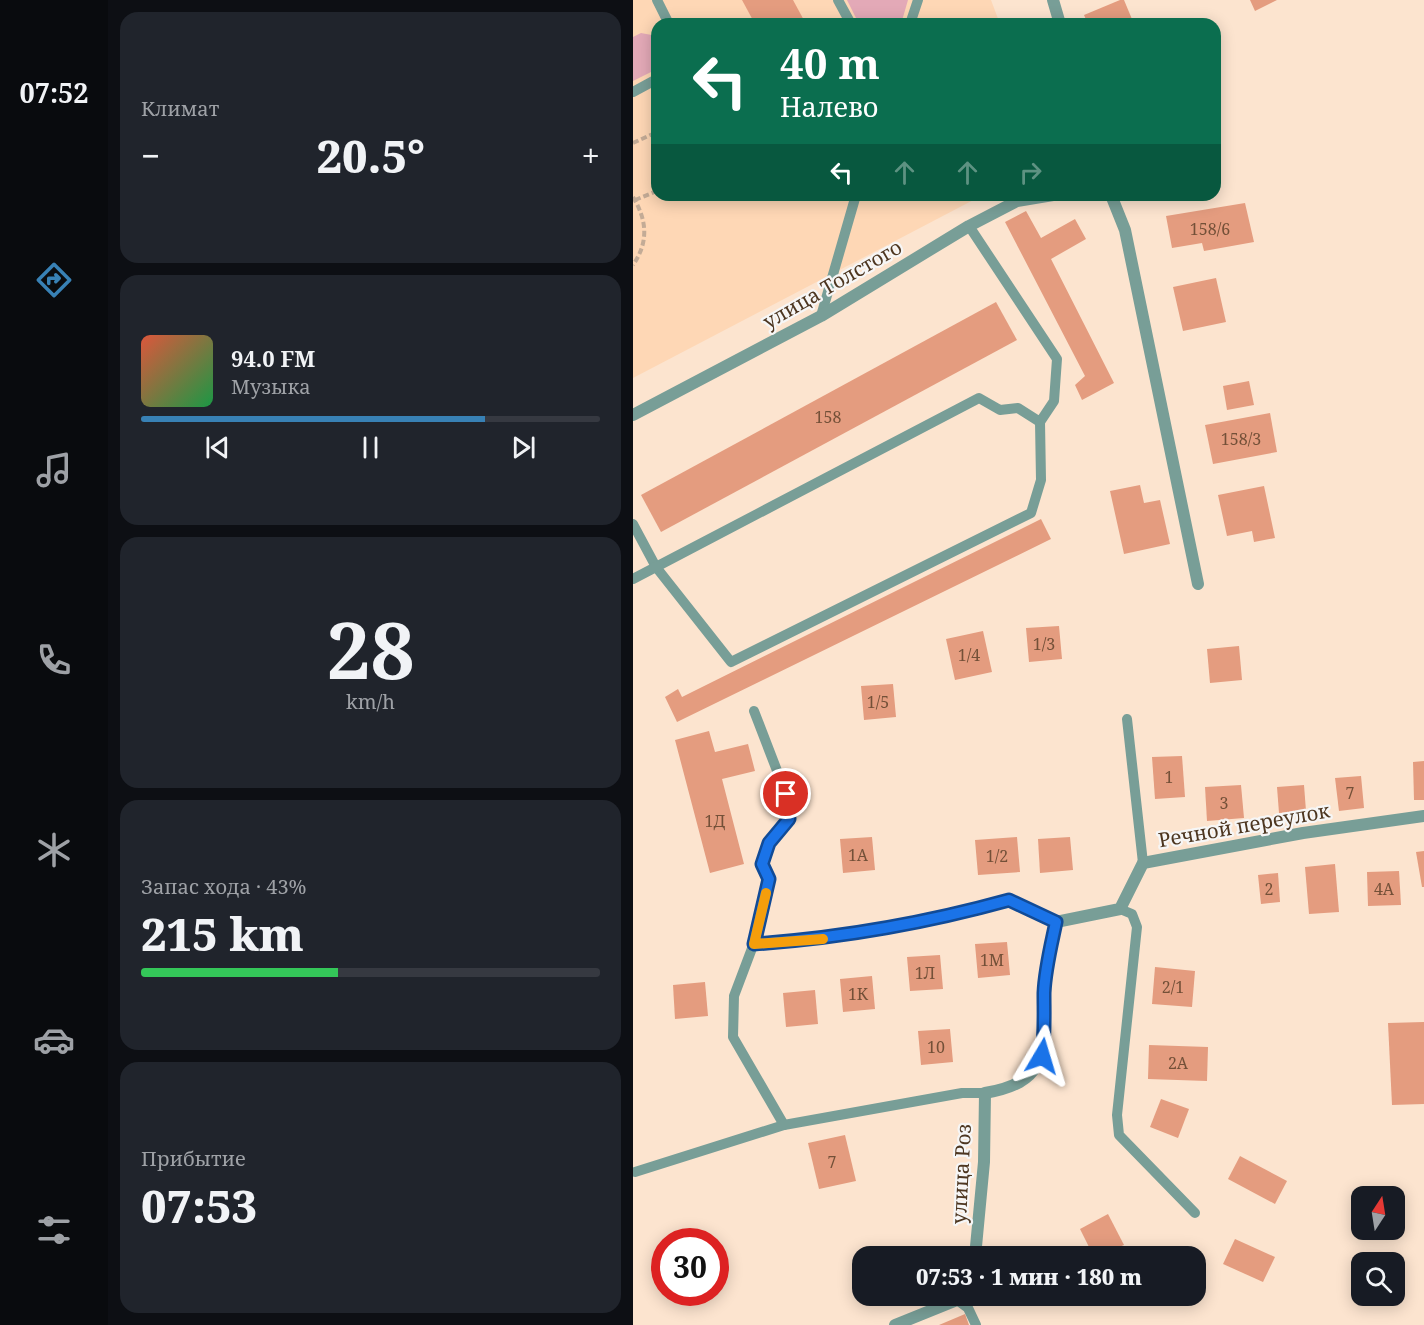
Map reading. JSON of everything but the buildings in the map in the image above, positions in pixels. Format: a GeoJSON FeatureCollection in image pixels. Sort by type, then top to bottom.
{"type":"FeatureCollection","features":[{"type":"Feature","properties":{"kind":"street"},"geometry":{"type":"LineString","coordinates":[[1053,0],[1058,18]]}},
{"type":"Feature","properties":{"kind":"street","name":"улица Толстого"},"geometry":{"type":"LineString","coordinates":[[633,415],[821,316],[969,225],[1017,201]]}},
{"type":"Feature","properties":{"kind":"street"},"geometry":{"type":"LineString","coordinates":[[1113,201],[1125,230],[1198,584]]}},
{"type":"Feature","properties":{"kind":"street","name":"Речной переулок"},"geometry":{"type":"LineString","coordinates":[[1120,909],[1143,863],[1303,833],[1424,816]]}},
{"type":"Feature","properties":{"kind":"street"},"geometry":{"type":"LineString","coordinates":[[985,1093],[1010,1089],[1030,1076],[1042,1056],[1046,1027],[1045,983],[1056,922],[1120,909]]}},
{"type":"Feature","properties":{"kind":"street","name":"улица Роз"},"geometry":{"type":"LineString","coordinates":[[976,1246],[984,1162],[985,1093]]}},
{"type":"Feature","properties":{"kind":"street"},"geometry":{"type":"LineString","coordinates":[[895,1325],[939,1306]]}},
{"type":"Feature","properties":{"kind":"lane"},"geometry":{"type":"LineString","coordinates":[[657,0],[666,18]]}},
{"type":"Feature","properties":{"kind":"lane"},"geometry":{"type":"LineString","coordinates":[[838,0],[848,18]]}},
{"type":"Feature","properties":{"kind":"lane"},"geometry":{"type":"LineString","coordinates":[[912,18],[918,0]]}},
{"type":"Feature","properties":{"kind":"lane"},"geometry":{"type":"LineString","coordinates":[[633,92],[651,82]]}},
{"type":"Feature","properties":{"kind":"lane"},"geometry":{"type":"LineString","coordinates":[[821,316],[854,201]]}},
{"type":"Feature","properties":{"kind":"lane"},"geometry":{"type":"LineString","coordinates":[[633,524],[656,567],[731,662],[1031,513],[1041,480],[1040,422],[1054,401],[1057,359],[969,225]]}},
{"type":"Feature","properties":{"kind":"lane"},"geometry":{"type":"LineString","coordinates":[[633,579],[979,398],[1000,410],[1018,408],[1040,422]]}},
{"type":"Feature","properties":{"kind":"lane"},"geometry":{"type":"LineString","coordinates":[[754,711],[786,794],[789,819],[769,843],[762,864],[769,879],[754,944],[734,996],[733,1037],[784,1125]]}},
{"type":"Feature","properties":{"kind":"lane"},"geometry":{"type":"LineString","coordinates":[[1127,719],[1143,863]]}},
{"type":"Feature","properties":{"kind":"lane"},"geometry":{"type":"LineString","coordinates":[[754,944],[820,939],[954,916],[1009,900],[1056,922]]}},
{"type":"Feature","properties":{"kind":"lane"},"geometry":{"type":"LineString","coordinates":[[1120,909],[1132,914],[1137,927],[1117,1115],[1119,1135],[1195,1213]]}},
{"type":"Feature","properties":{"kind":"lane"},"geometry":{"type":"LineString","coordinates":[[635,1172],[784,1125],[962,1093],[985,1093]]}},
{"type":"Feature","properties":{"kind":"lane"},"geometry":{"type":"LineString","coordinates":[[966,1306],[977,1325]]}},
{"type":"Feature","properties":{"kind":"path"},"geometry":{"type":"LineString","coordinates":[[633,143],[651,135]]}},
{"type":"Feature","properties":{"kind":"path"},"geometry":{"type":"LineString","coordinates":[[633,265],[640,254],[646,230],[641,210],[634,199],[651,193]]}},
{"type":"Feature","properties":{"kind":"shaded area"},"geometry":{"type":"Polygon","coordinates":[[[633,0],[991,0],[998,18],[651,18],[651,201],[972,201],[633,378],[633,0]]]}},
{"type":"Feature","properties":{"kind":"shaded area"},"geometry":{"type":"Polygon","coordinates":[[[847,0],[908,0],[903,18],[856,18],[847,0]]]}},
{"type":"Feature","properties":{"kind":"shaded area"},"geometry":{"type":"Polygon","coordinates":[[[641,33],[651,35],[651,72],[633,81],[633,37],[641,33]]]}},
{"type":"Feature","properties":{"kind":"slow traffic"},"geometry":{"type":"LineString","coordinates":[[766,893],[754,944],[823,939]]}},
{"type":"Feature","properties":{"kind":"route"},"geometry":{"type":"LineString","coordinates":[[786,794],[789,819],[769,843],[762,864],[769,879],[754,944],[820,939],[866,932],[913,921],[954,916],[1009,900],[1056,922],[1044,993],[1046,1027],[1042,1056]]}}]}
